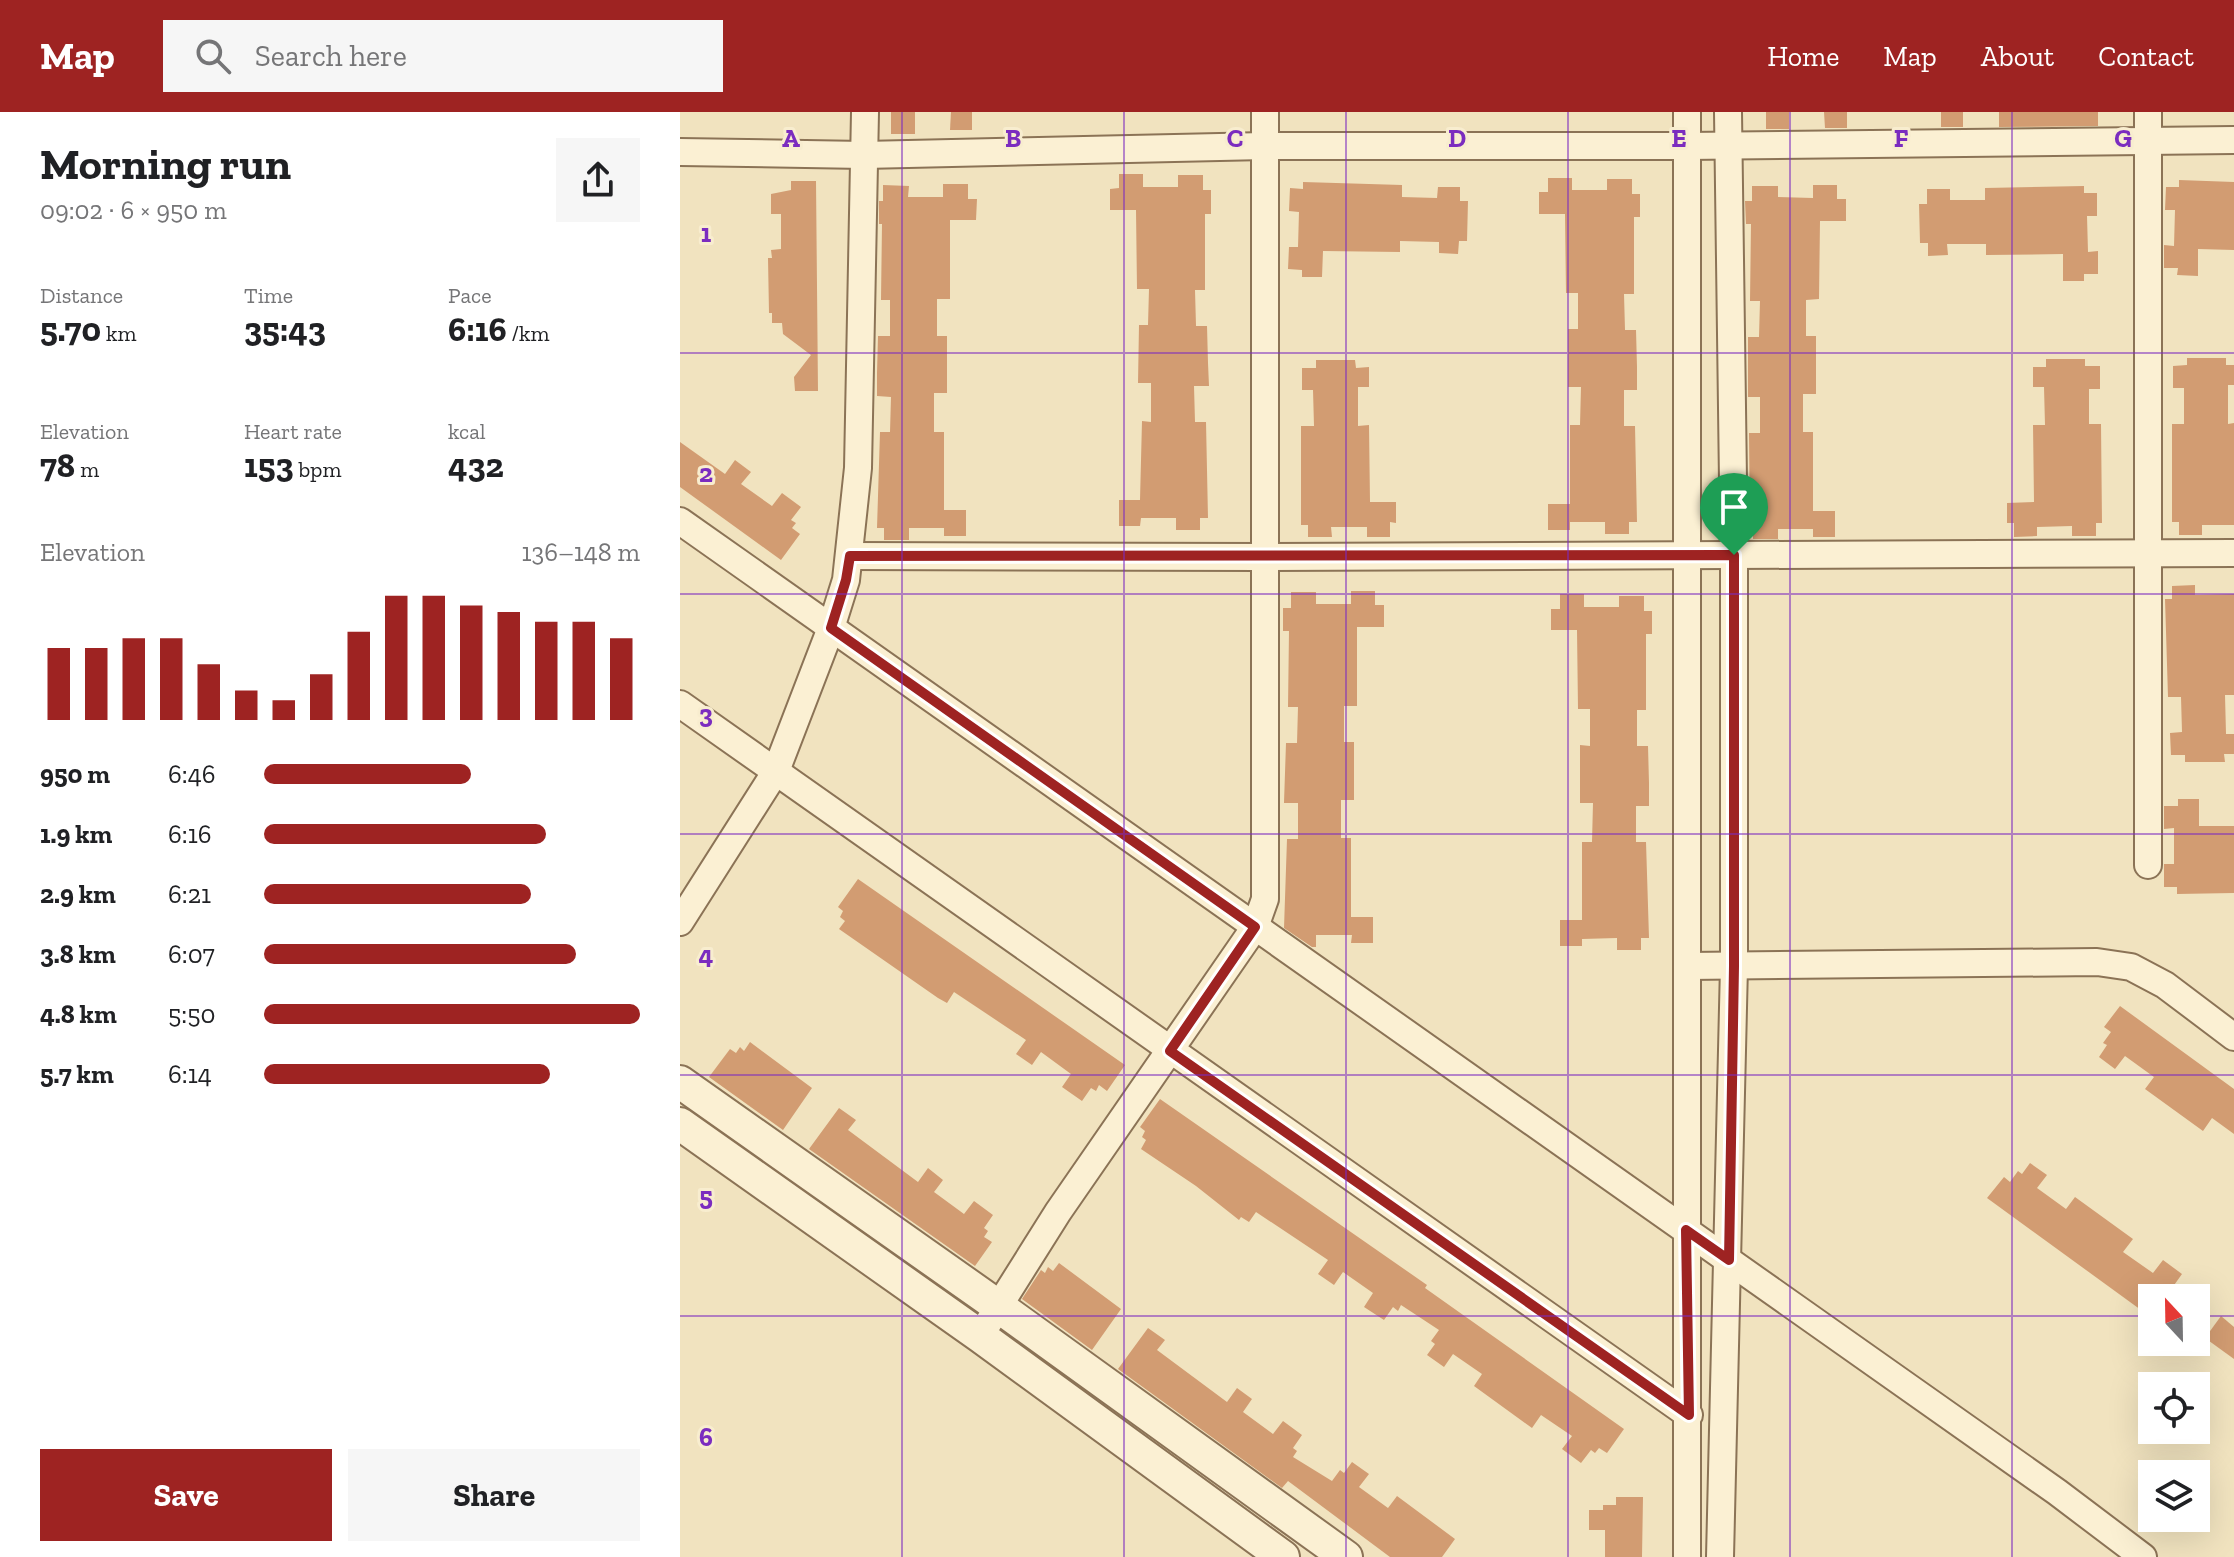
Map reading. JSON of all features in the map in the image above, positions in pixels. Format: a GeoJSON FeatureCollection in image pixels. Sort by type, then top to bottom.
{"type":"FeatureCollection","features":[{"type":"Feature","properties":{"kind":"street"},"geometry":{"type":"LineString","coordinates":[[680,922],[776,771],[831,628],[846,580],[858,468],[865,112]]}},
{"type":"Feature","properties":{"kind":"street"},"geometry":{"type":"LineString","coordinates":[[980,1336],[1058,1212],[1255,927],[1265,899],[1265,112]]}},
{"type":"Feature","properties":{"kind":"street"},"geometry":{"type":"LineString","coordinates":[[1687,112],[1687,1557]]}},
{"type":"Feature","properties":{"kind":"street"},"geometry":{"type":"LineString","coordinates":[[1720,1557],[1734,966],[1734,555],[1728,112]]}},
{"type":"Feature","properties":{"kind":"street"},"geometry":{"type":"LineString","coordinates":[[2148,112],[2148,865]]}},
{"type":"Feature","properties":{"kind":"street"},"geometry":{"type":"LineString","coordinates":[[680,152],[864,155],[1265,146],[1729,146],[2234,140]]}},
{"type":"Feature","properties":{"kind":"street"},"geometry":{"type":"LineString","coordinates":[[680,521],[2057,1492],[2143,1557]]}},
{"type":"Feature","properties":{"kind":"street"},"geometry":{"type":"LineString","coordinates":[[850,556],[2234,553]]}},
{"type":"Feature","properties":{"kind":"street"},"geometry":{"type":"LineString","coordinates":[[680,704],[1689,1415]]}},
{"type":"Feature","properties":{"kind":"street"},"geometry":{"type":"LineString","coordinates":[[1688,966],[2097,962],[2131,967],[2153,979],[2234,1037]]}},
{"type":"Feature","properties":{"kind":"street"},"geometry":{"type":"LineString","coordinates":[[680,1082],[1346,1557]]}},
{"type":"Feature","properties":{"kind":"street"},"geometry":{"type":"LineString","coordinates":[[680,1124],[980,1336],[1283,1557]]}},
{"type":"Feature","properties":{"kind":"building"},"geometry":{"type":"Polygon","coordinates":[[[891,112],[915,112],[915,134],[891,134],[891,112]]]}},
{"type":"Feature","properties":{"kind":"building"},"geometry":{"type":"Polygon","coordinates":[[[951,112],[972,112],[972,130],[950,130],[951,112]]]}},
{"type":"Feature","properties":{"kind":"building"},"geometry":{"type":"Polygon","coordinates":[[[1766,112],[1789,112],[1789,129],[1766,129],[1766,112]]]}},
{"type":"Feature","properties":{"kind":"building"},"geometry":{"type":"Polygon","coordinates":[[[1824,112],[1847,112],[1847,128],[1825,128],[1824,112]]]}},
{"type":"Feature","properties":{"kind":"building"},"geometry":{"type":"Polygon","coordinates":[[[1941,112],[1963,112],[1963,127],[1941,127],[1941,112]]]}},
{"type":"Feature","properties":{"kind":"building"},"geometry":{"type":"Polygon","coordinates":[[[1999,112],[2098,112],[2098,126],[1999,127],[1999,112]]]}},
{"type":"Feature","properties":{"kind":"building"},"geometry":{"type":"Polygon","coordinates":[[[1119,174],[1143,174],[1143,187],[1178,187],[1178,175],[1203,175],[1203,190],[1211,190],[1211,214],[1205,214],[1205,290],[1195,290],[1196,326],[1207,326],[1209,386],[1194,386],[1195,422],[1206,422],[1208,518],[1200,518],[1200,530],[1176,530],[1176,518],[1141,518],[1140,526],[1119,526],[1119,500],[1140,500],[1142,421],[1151,422],[1151,383],[1138,383],[1139,325],[1148,325],[1149,289],[1137,289],[1136,210],[1110,210],[1110,189],[1119,188],[1119,174]]]}},
{"type":"Feature","properties":{"kind":"building"},"geometry":{"type":"Polygon","coordinates":[[[1548,178],[1572,178],[1572,190],[1607,190],[1607,179],[1632,179],[1632,194],[1640,194],[1640,217],[1634,217],[1634,294],[1624,294],[1625,330],[1636,330],[1637,367],[1637,390],[1624,390],[1624,426],[1635,426],[1637,522],[1629,522],[1629,534],[1605,534],[1605,522],[1570,522],[1570,530],[1548,530],[1548,504],[1570,504],[1570,425],[1580,425],[1581,387],[1568,387],[1568,329],[1578,329],[1578,293],[1566,293],[1565,214],[1539,214],[1539,192],[1548,192],[1548,178]]]}},
{"type":"Feature","properties":{"kind":"building"},"geometry":{"type":"Polygon","coordinates":[[[2179,180],[2234,182],[2234,250],[2198,249],[2198,276],[2177,275],[2178,268],[2164,268],[2164,245],[2174,246],[2175,210],[2165,210],[2166,187],[2179,187],[2179,180]]]}},
{"type":"Feature","properties":{"kind":"building"},"geometry":{"type":"Polygon","coordinates":[[[791,181],[816,181],[818,391],[795,391],[794,377],[811,355],[783,334],[782,323],[772,323],[772,313],[769,313],[768,258],[772,258],[771,250],[781,249],[781,214],[771,214],[771,194],[791,190],[791,181]]]}},
{"type":"Feature","properties":{"kind":"building"},"geometry":{"type":"Polygon","coordinates":[[[1303,182],[1402,185],[1402,197],[1437,198],[1438,187],[1460,187],[1460,201],[1468,201],[1467,241],[1459,241],[1458,254],[1439,253],[1439,242],[1400,241],[1400,252],[1323,251],[1322,277],[1302,277],[1302,270],[1288,269],[1289,247],[1298,247],[1299,212],[1289,211],[1290,188],[1303,189],[1303,182]]]}},
{"type":"Feature","properties":{"kind":"building"},"geometry":{"type":"Polygon","coordinates":[[[943,184],[968,184],[968,199],[977,199],[976,220],[950,220],[950,299],[937,299],[937,336],[947,336],[947,393],[934,393],[934,432],[944,432],[944,510],[966,510],[966,536],[944,536],[944,528],[909,528],[909,540],[884,540],[884,528],[877,528],[880,432],[890,432],[891,397],[877,396],[877,373],[878,336],[890,336],[890,300],[881,300],[882,224],[879,224],[879,201],[883,201],[883,185],[909,186],[908,197],[943,197],[943,184]]]}},
{"type":"Feature","properties":{"kind":"building"},"geometry":{"type":"Polygon","coordinates":[[[1813,185],[1837,185],[1837,199],[1846,199],[1846,221],[1820,221],[1819,299],[1806,300],[1806,336],[1816,336],[1816,394],[1803,394],[1803,432],[1813,432],[1813,511],[1835,511],[1835,537],[1813,537],[1813,529],[1778,529],[1778,539],[1753,539],[1753,528],[1750,528],[1749,433],[1760,433],[1760,397],[1748,397],[1748,337],[1759,337],[1760,301],[1750,301],[1751,224],[1746,224],[1745,201],[1752,201],[1752,186],[1778,186],[1778,197],[1813,198],[1813,185]]]}},
{"type":"Feature","properties":{"kind":"building"},"geometry":{"type":"Polygon","coordinates":[[[2084,186],[2084,193],[2097,193],[2097,216],[2087,216],[2088,252],[2098,251],[2098,274],[2084,274],[2084,281],[2063,281],[2063,254],[1986,255],[1986,244],[1947,244],[1948,255],[1928,256],[1928,243],[1920,243],[1919,204],[1927,204],[1927,189],[1950,189],[1950,200],[1985,200],[1985,188],[2084,186]]]}},
{"type":"Feature","properties":{"kind":"building"},"geometry":{"type":"Polygon","coordinates":[[[2187,358],[2226,358],[2226,365],[2234,365],[2234,385],[2228,385],[2228,424],[2234,423],[2234,525],[2202,525],[2202,535],[2179,535],[2179,522],[2172,522],[2172,424],[2184,424],[2184,388],[2173,388],[2173,366],[2187,365],[2187,358]]]}},
{"type":"Feature","properties":{"kind":"building"},"geometry":{"type":"Polygon","coordinates":[[[2046,359],[2085,359],[2085,366],[2100,366],[2100,389],[2089,389],[2089,424],[2101,424],[2102,523],[2096,523],[2096,536],[2072,536],[2072,526],[2037,527],[2037,536],[2014,537],[2014,523],[2007,523],[2007,503],[2034,502],[2033,425],[2045,425],[2044,387],[2033,387],[2033,367],[2046,367],[2046,359]]]}},
{"type":"Feature","properties":{"kind":"building"},"geometry":{"type":"Polygon","coordinates":[[[1316,360],[1355,360],[1356,368],[1369,367],[1369,387],[1358,387],[1358,426],[1369,425],[1370,502],[1396,502],[1396,523],[1390,522],[1390,537],[1367,537],[1367,527],[1331,527],[1332,537],[1308,537],[1308,525],[1301,525],[1301,426],[1314,426],[1313,390],[1302,390],[1302,368],[1316,368],[1316,360]]]}},
{"type":"Feature","properties":{"kind":"building"},"geometry":{"type":"Polygon","coordinates":[[[680,442],[725,474],[735,460],[751,472],[741,484],[772,506],[782,493],[801,507],[791,520],[796,523],[792,528],[800,534],[781,560],[680,487],[680,442]]]}},
{"type":"Feature","properties":{"kind":"building"},"geometry":{"type":"Polygon","coordinates":[[[2195,585],[2195,595],[2234,594],[2234,695],[2225,695],[2226,734],[2234,734],[2234,754],[2224,754],[2225,762],[2185,762],[2185,755],[2171,755],[2170,733],[2182,732],[2181,697],[2168,697],[2165,599],[2172,599],[2172,586],[2195,585]]]}},
{"type":"Feature","properties":{"kind":"building"},"geometry":{"type":"Polygon","coordinates":[[[1351,591],[1375,591],[1375,605],[1384,605],[1384,627],[1357,627],[1357,706],[1344,706],[1344,742],[1354,742],[1354,800],[1341,800],[1341,838],[1351,838],[1351,917],[1373,917],[1373,943],[1351,943],[1352,935],[1316,935],[1316,947],[1312,947],[1284,928],[1287,839],[1298,839],[1298,803],[1284,803],[1286,743],[1297,743],[1298,707],[1288,707],[1289,631],[1283,631],[1283,608],[1291,608],[1291,592],[1316,592],[1316,604],[1351,604],[1351,591]]]}},
{"type":"Feature","properties":{"kind":"building"},"geometry":{"type":"Polygon","coordinates":[[[1560,594],[1584,594],[1584,607],[1619,607],[1619,596],[1644,596],[1644,611],[1652,611],[1652,634],[1646,634],[1646,710],[1637,710],[1637,746],[1648,746],[1649,783],[1649,806],[1636,806],[1636,842],[1646,842],[1649,938],[1641,938],[1641,950],[1617,950],[1617,938],[1582,939],[1582,946],[1560,946],[1560,920],[1582,920],[1582,842],[1592,842],[1593,803],[1580,803],[1580,745],[1590,746],[1590,709],[1578,709],[1577,630],[1551,630],[1551,609],[1560,609],[1560,594]]]}},
{"type":"Feature","properties":{"kind":"building"},"geometry":{"type":"Polygon","coordinates":[[[2178,799],[2199,799],[2199,826],[2234,826],[2234,893],[2177,894],[2177,887],[2164,887],[2164,864],[2174,864],[2174,828],[2164,829],[2164,806],[2178,806],[2178,799]]]}},
{"type":"Feature","properties":{"kind":"building"},"geometry":{"type":"Polygon","coordinates":[[[858,879],[1125,1065],[1107,1091],[1099,1085],[1096,1091],[1091,1088],[1082,1101],[1062,1087],[1071,1074],[1041,1052],[1032,1065],[1016,1054],[1026,1040],[954,992],[947,1003],[938,998],[839,929],[845,921],[840,917],[843,911],[838,907],[858,879]]]}},
{"type":"Feature","properties":{"kind":"building"},"geometry":{"type":"Polygon","coordinates":[[[2120,1006],[2234,1089],[2234,1134],[2212,1118],[2203,1131],[2145,1089],[2154,1077],[2125,1056],[2115,1069],[2099,1057],[2107,1045],[2103,1043],[2111,1032],[2104,1027],[2120,1006]]]}},
{"type":"Feature","properties":{"kind":"building"},"geometry":{"type":"Polygon","coordinates":[[[750,1042],[812,1088],[783,1130],[709,1077],[730,1049],[736,1053],[740,1047],[744,1051],[750,1042]]]}},
{"type":"Feature","properties":{"kind":"building"},"geometry":{"type":"Polygon","coordinates":[[[1160,1099],[1427,1285],[1425,1288],[1624,1429],[1607,1453],[1599,1448],[1595,1453],[1591,1450],[1581,1463],[1562,1449],[1572,1436],[1541,1415],[1532,1428],[1474,1386],[1482,1374],[1453,1354],[1444,1367],[1427,1355],[1435,1344],[1431,1341],[1439,1330],[1401,1305],[1398,1311],[1393,1307],[1384,1320],[1364,1307],[1373,1293],[1343,1272],[1334,1285],[1318,1274],[1328,1260],[1256,1212],[1249,1222],[1241,1217],[1239,1220],[1141,1149],[1146,1140],[1142,1137],[1145,1131],[1140,1127],[1160,1099]]]}},
{"type":"Feature","properties":{"kind":"building"},"geometry":{"type":"Polygon","coordinates":[[[839,1108],[856,1120],[848,1130],[918,1182],[928,1168],[943,1180],[934,1192],[964,1214],[974,1201],[993,1215],[984,1228],[988,1231],[984,1237],[992,1242],[975,1266],[809,1149],[839,1108]]]}},
{"type":"Feature","properties":{"kind":"building"},"geometry":{"type":"Polygon","coordinates":[[[2030,1163],[2047,1175],[2037,1188],[2066,1209],[2075,1197],[2133,1239],[2123,1252],[2153,1273],[2163,1260],[2182,1274],[2175,1284],[2138,1284],[2138,1308],[1987,1198],[2004,1177],[2010,1182],[2018,1171],[2022,1174],[2030,1163]]]}},
{"type":"Feature","properties":{"kind":"building"},"geometry":{"type":"Polygon","coordinates":[[[1059,1263],[1121,1309],[1092,1350],[1022,1299],[1041,1270],[1045,1273],[1048,1267],[1053,1271],[1059,1263]]]}},
{"type":"Feature","properties":{"kind":"building"},"geometry":{"type":"Polygon","coordinates":[[[2221,1316],[2234,1327],[2234,1359],[2210,1342],[2210,1331],[2221,1316]]]}},
{"type":"Feature","properties":{"kind":"building"},"geometry":{"type":"Polygon","coordinates":[[[1148,1328],[1165,1340],[1157,1350],[1227,1402],[1237,1388],[1252,1399],[1243,1412],[1273,1434],[1283,1421],[1302,1435],[1293,1448],[1297,1451],[1293,1457],[1332,1481],[1340,1470],[1344,1473],[1352,1462],[1369,1474],[1359,1487],[1388,1508],[1397,1496],[1455,1539],[1442,1557],[1390,1557],[1288,1481],[1282,1488],[1118,1369],[1148,1328]]]}},
{"type":"Feature","properties":{"kind":"building"},"geometry":{"type":"Polygon","coordinates":[[[1616,1497],[1643,1497],[1642,1557],[1605,1557],[1605,1530],[1589,1530],[1589,1510],[1603,1510],[1603,1505],[1616,1505],[1616,1497]]]}},
{"type":"Feature","properties":{"kind":"route"},"geometry":{"type":"LineString","coordinates":[[1734,555],[1734,966],[1729,1260],[1686,1230],[1689,1415],[1170,1051],[1255,927],[831,628],[850,556],[1734,555]]}}]}
